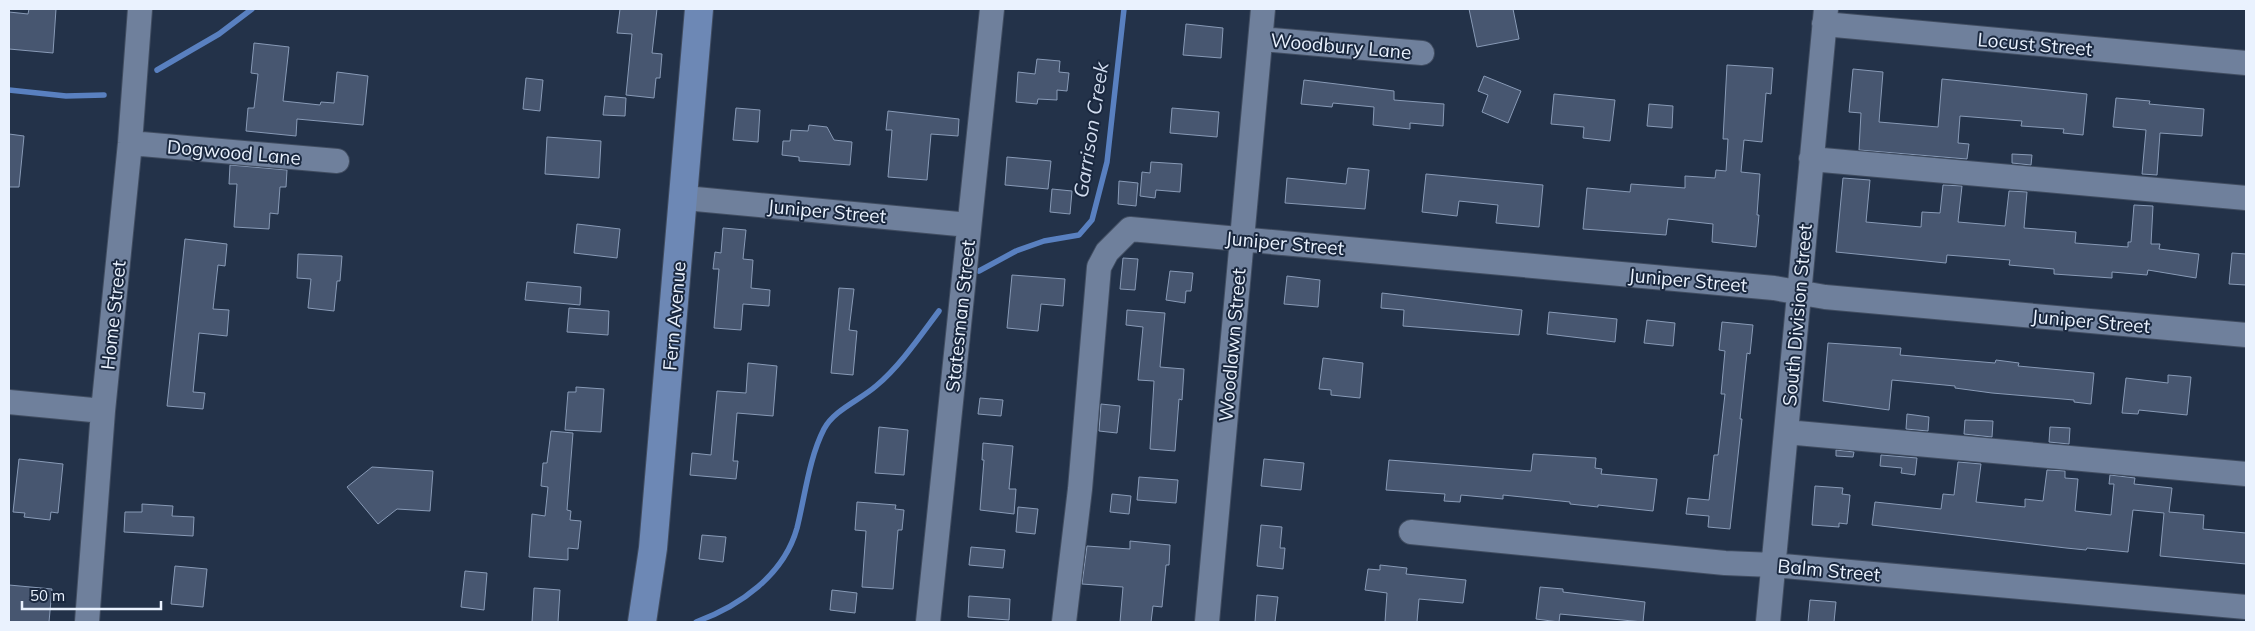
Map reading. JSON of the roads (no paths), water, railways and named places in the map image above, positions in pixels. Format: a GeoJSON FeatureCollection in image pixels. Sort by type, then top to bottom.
{"type":"FeatureCollection","features":[{"type":"Feature","properties":{"kind":"main road","name":"Fern Avenue"},"geometry":{"type":"LineString","coordinates":[[642,622],[653,548],[685,198],[699,9]]}},
{"type":"Feature","properties":{"kind":"street","name":"Home Street"},"geometry":{"type":"LineString","coordinates":[[87,622],[103,411],[130,143],[140,9]]}},
{"type":"Feature","properties":{"kind":"street","name":"Statesman Street"},"geometry":{"type":"LineString","coordinates":[[928,622],[992,9]]}},
{"type":"Feature","properties":{"kind":"street","name":"Woodlawn Street"},"geometry":{"type":"LineString","coordinates":[[1207,622],[1263,9]]}},
{"type":"Feature","properties":{"kind":"street","name":"Locust Street"},"geometry":{"type":"LineString","coordinates":[[1825,17],[2246,63]]}},
{"type":"Feature","properties":{"kind":"street","name":"South Division Street"},"geometry":{"type":"LineString","coordinates":[[1768,622],[1825,17]]}},
{"type":"Feature","properties":{"kind":"street","name":"Woodbury Lane"},"geometry":{"type":"LineString","coordinates":[[1261,39],[1422,53]]}},
{"type":"Feature","properties":{"kind":"street","name":"Dogwood Lane"},"geometry":{"type":"LineString","coordinates":[[130,143],[337,160]]}},
{"type":"Feature","properties":{"kind":"street"},"geometry":{"type":"LineString","coordinates":[[1811,159],[2246,198]]}},
{"type":"Feature","properties":{"kind":"street","name":"Juniper Street"},"geometry":{"type":"LineString","coordinates":[[685,198],[970,225]]}},
{"type":"Feature","properties":{"kind":"street","name":"Juniper Street"},"geometry":{"type":"LineString","coordinates":[[1064,622],[1080,489],[1099,267],[1107,252],[1130,229],[1774,288],[1835,298],[2246,335]]}},
{"type":"Feature","properties":{"kind":"street"},"geometry":{"type":"LineString","coordinates":[[9,402],[103,411]]}},
{"type":"Feature","properties":{"kind":"street"},"geometry":{"type":"LineString","coordinates":[[1786,432],[2246,474]]}},
{"type":"Feature","properties":{"kind":"street","name":"Balm Street"},"geometry":{"type":"LineString","coordinates":[[1411,532],[1715,562],[1773,565],[2246,607]]}},
{"type":"Feature","properties":{"kind":"waterway"},"geometry":{"type":"LineString","coordinates":[[157,70],[219,34],[252,9]]}},
{"type":"Feature","properties":{"kind":"waterway","name":"Garrison Creek"},"geometry":{"type":"LineString","coordinates":[[979,271],[1016,251],[1044,241],[1079,235],[1092,220],[1107,162],[1124,9]]}},
{"type":"Feature","properties":{"kind":"waterway"},"geometry":{"type":"LineString","coordinates":[[9,90],[66,96],[104,95]]}},
{"type":"Feature","properties":{"kind":"waterway","name":"Garrison Creek"},"geometry":{"type":"LineString","coordinates":[[696,622],[744,598],[758,587],[782,560],[791,545],[797,528],[811,465],[819,440],[828,422],[885,378],[910,350],[939,311]]}}]}
